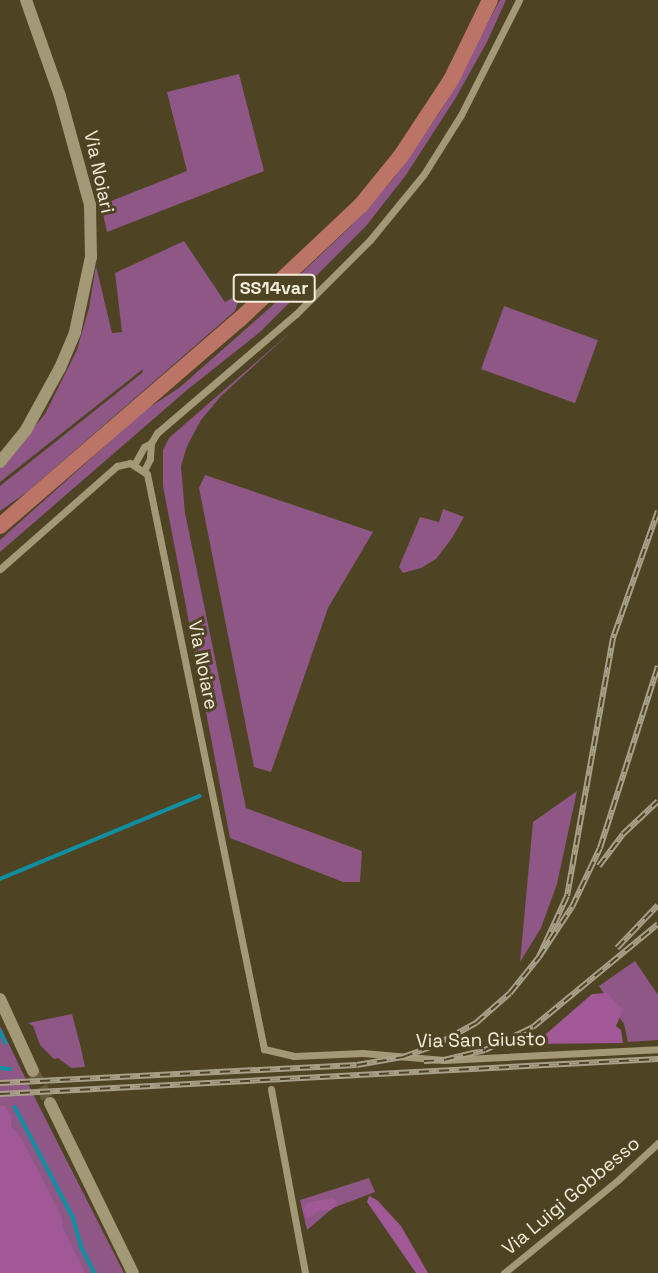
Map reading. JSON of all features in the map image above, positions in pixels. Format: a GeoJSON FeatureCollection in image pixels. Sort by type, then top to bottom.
{"type":"FeatureCollection","features":[{"type":"Feature","properties":{"kind":"highway","name":"SS14var"},"geometry":{"type":"LineString","coordinates":[[0,526],[239,320],[362,205],[401,156],[450,80],[490,0]]}},
{"type":"Feature","properties":{"kind":"street","name":"Via Noiari"},"geometry":{"type":"LineString","coordinates":[[0,462],[26,430],[60,368],[75,332],[91,257],[90,205],[60,96],[26,0]]}},
{"type":"Feature","properties":{"kind":"street"},"geometry":{"type":"LineString","coordinates":[[134,465],[144,447],[157,433],[296,314],[370,240],[424,174],[461,116],[519,0]]}},
{"type":"Feature","properties":{"kind":"street"},"geometry":{"type":"LineString","coordinates":[[0,569],[117,466],[134,465],[144,471],[150,459],[150,443]]}},
{"type":"Feature","properties":{"kind":"street","name":"Via Noiare"},"geometry":{"type":"LineString","coordinates":[[144,471],[151,489],[264,1049]]}},
{"type":"Feature","properties":{"kind":"street"},"geometry":{"type":"LineString","coordinates":[[0,999],[33,1071]]}},
{"type":"Feature","properties":{"kind":"street","name":"Via San Giusto"},"geometry":{"type":"LineString","coordinates":[[264,1049],[294,1055],[363,1053],[444,1060],[658,1049]]}},
{"type":"Feature","properties":{"kind":"street"},"geometry":{"type":"LineString","coordinates":[[271,1089],[305,1273]]}},
{"type":"Feature","properties":{"kind":"street"},"geometry":{"type":"LineString","coordinates":[[50,1103],[132,1273]]}},
{"type":"Feature","properties":{"kind":"street","name":"Via Luigi Gobbesso"},"geometry":{"type":"LineString","coordinates":[[504,1273],[658,1143]]}},
{"type":"Feature","properties":{"kind":"shaded area"},"geometry":{"type":"Polygon","coordinates":[[[500,0],[506,0],[487,42],[455,99],[406,175],[366,226],[260,332],[187,390],[0,552],[0,540],[144,411],[179,388],[273,305],[288,286],[351,226],[393,179],[440,112],[500,0]]]}},
{"type":"Feature","properties":{"kind":"shaded area"},"geometry":{"type":"Polygon","coordinates":[[[239,74],[264,171],[107,232],[101,205],[187,171],[167,92],[239,74]]]}},
{"type":"Feature","properties":{"kind":"shaded area"},"geometry":{"type":"Polygon","coordinates":[[[184,241],[225,302],[241,293],[235,311],[27,492],[0,511],[0,486],[142,373],[143,369],[0,482],[0,468],[45,414],[77,350],[89,308],[96,266],[112,333],[122,332],[115,273],[184,241]]]}},
{"type":"Feature","properties":{"kind":"shaded area"},"geometry":{"type":"Polygon","coordinates":[[[504,306],[598,340],[575,403],[481,369],[504,306]]]}},
{"type":"Feature","properties":{"kind":"shaded area"},"geometry":{"type":"Polygon","coordinates":[[[293,330],[221,396],[201,420],[187,446],[181,466],[185,513],[246,808],[362,851],[360,882],[343,882],[230,838],[163,486],[163,450],[169,438],[293,330]]]}},
{"type":"Feature","properties":{"kind":"shaded area"},"geometry":{"type":"Polygon","coordinates":[[[205,475],[373,532],[328,608],[271,772],[254,767],[199,488],[205,475]]]}},
{"type":"Feature","properties":{"kind":"shaded area"},"geometry":{"type":"Polygon","coordinates":[[[443,509],[464,517],[452,538],[436,559],[421,568],[403,573],[399,567],[420,517],[439,522],[443,509]]]}},
{"type":"Feature","properties":{"kind":"shaded area"},"geometry":{"type":"Polygon","coordinates":[[[577,791],[557,884],[541,928],[520,962],[533,822],[577,791]]]}},
{"type":"Feature","properties":{"kind":"shaded area"},"geometry":{"type":"Polygon","coordinates":[[[635,961],[658,995],[658,1040],[628,1042],[624,1024],[599,986],[635,961]]]}},
{"type":"Feature","properties":{"kind":"shaded area"},"geometry":{"type":"Polygon","coordinates":[[[607,993],[623,1010],[616,1026],[621,1030],[623,1043],[530,1044],[538,1041],[592,994],[607,993]]]}},
{"type":"Feature","properties":{"kind":"shaded area"},"geometry":{"type":"Polygon","coordinates":[[[72,1014],[85,1067],[71,1068],[58,1058],[54,1059],[40,1045],[33,1026],[28,1023],[72,1014]]]}},
{"type":"Feature","properties":{"kind":"shaded area"},"geometry":{"type":"Polygon","coordinates":[[[0,1026],[39,1106],[124,1273],[0,1273],[0,1026]]]}},
{"type":"Feature","properties":{"kind":"shaded area"},"geometry":{"type":"Polygon","coordinates":[[[0,1106],[4,1106],[11,1115],[11,1126],[19,1134],[61,1215],[64,1231],[85,1273],[0,1273],[0,1106]]]}},
{"type":"Feature","properties":{"kind":"shaded area"},"geometry":{"type":"Polygon","coordinates":[[[369,1178],[375,1192],[333,1208],[307,1230],[300,1200],[369,1178]]]}},
{"type":"Feature","properties":{"kind":"shaded area"},"geometry":{"type":"Polygon","coordinates":[[[369,1196],[377,1200],[401,1226],[428,1273],[416,1273],[367,1202],[369,1196]]]}},
{"type":"Feature","properties":{"kind":"shaded area"},"geometry":{"type":"Polygon","coordinates":[[[333,1198],[338,1203],[331,1210],[318,1211],[307,1219],[303,1210],[307,1203],[333,1198]]]}},
{"type":"Feature","properties":{"kind":"waterway"},"geometry":{"type":"LineString","coordinates":[[0,879],[199,796]]}},
{"type":"Feature","properties":{"kind":"waterway"},"geometry":{"type":"LineString","coordinates":[[0,1031],[6,1043]]}},
{"type":"Feature","properties":{"kind":"waterway"},"geometry":{"type":"LineString","coordinates":[[0,1068],[10,1069]]}},
{"type":"Feature","properties":{"kind":"waterway"},"geometry":{"type":"LineString","coordinates":[[15,1107],[73,1217],[82,1248],[95,1273]]}},
{"type":"Feature","properties":{"kind":"tunnel"},"geometry":{"type":"LineString","coordinates":[[33,1071],[50,1103]]}},
{"type":"Feature","properties":{"kind":"railway"},"geometry":{"type":"LineString","coordinates":[[658,511],[613,638],[567,896],[539,957],[572,907],[600,848],[658,666]]}},
{"type":"Feature","properties":{"kind":"railway"},"geometry":{"type":"LineString","coordinates":[[599,866],[623,834],[658,801]]}},
{"type":"Feature","properties":{"kind":"railway"},"geometry":{"type":"LineString","coordinates":[[617,948],[658,905]]}},
{"type":"Feature","properties":{"kind":"railway"},"geometry":{"type":"LineString","coordinates":[[424,1061],[444,1060],[485,1050],[533,1027],[658,924]]}},
{"type":"Feature","properties":{"kind":"railway"},"geometry":{"type":"LineString","coordinates":[[0,1083],[357,1065],[403,1057],[434,1046],[476,1023],[510,993],[539,957]]}},
{"type":"Feature","properties":{"kind":"railway"},"geometry":{"type":"LineString","coordinates":[[0,1094],[658,1059]]}}]}
